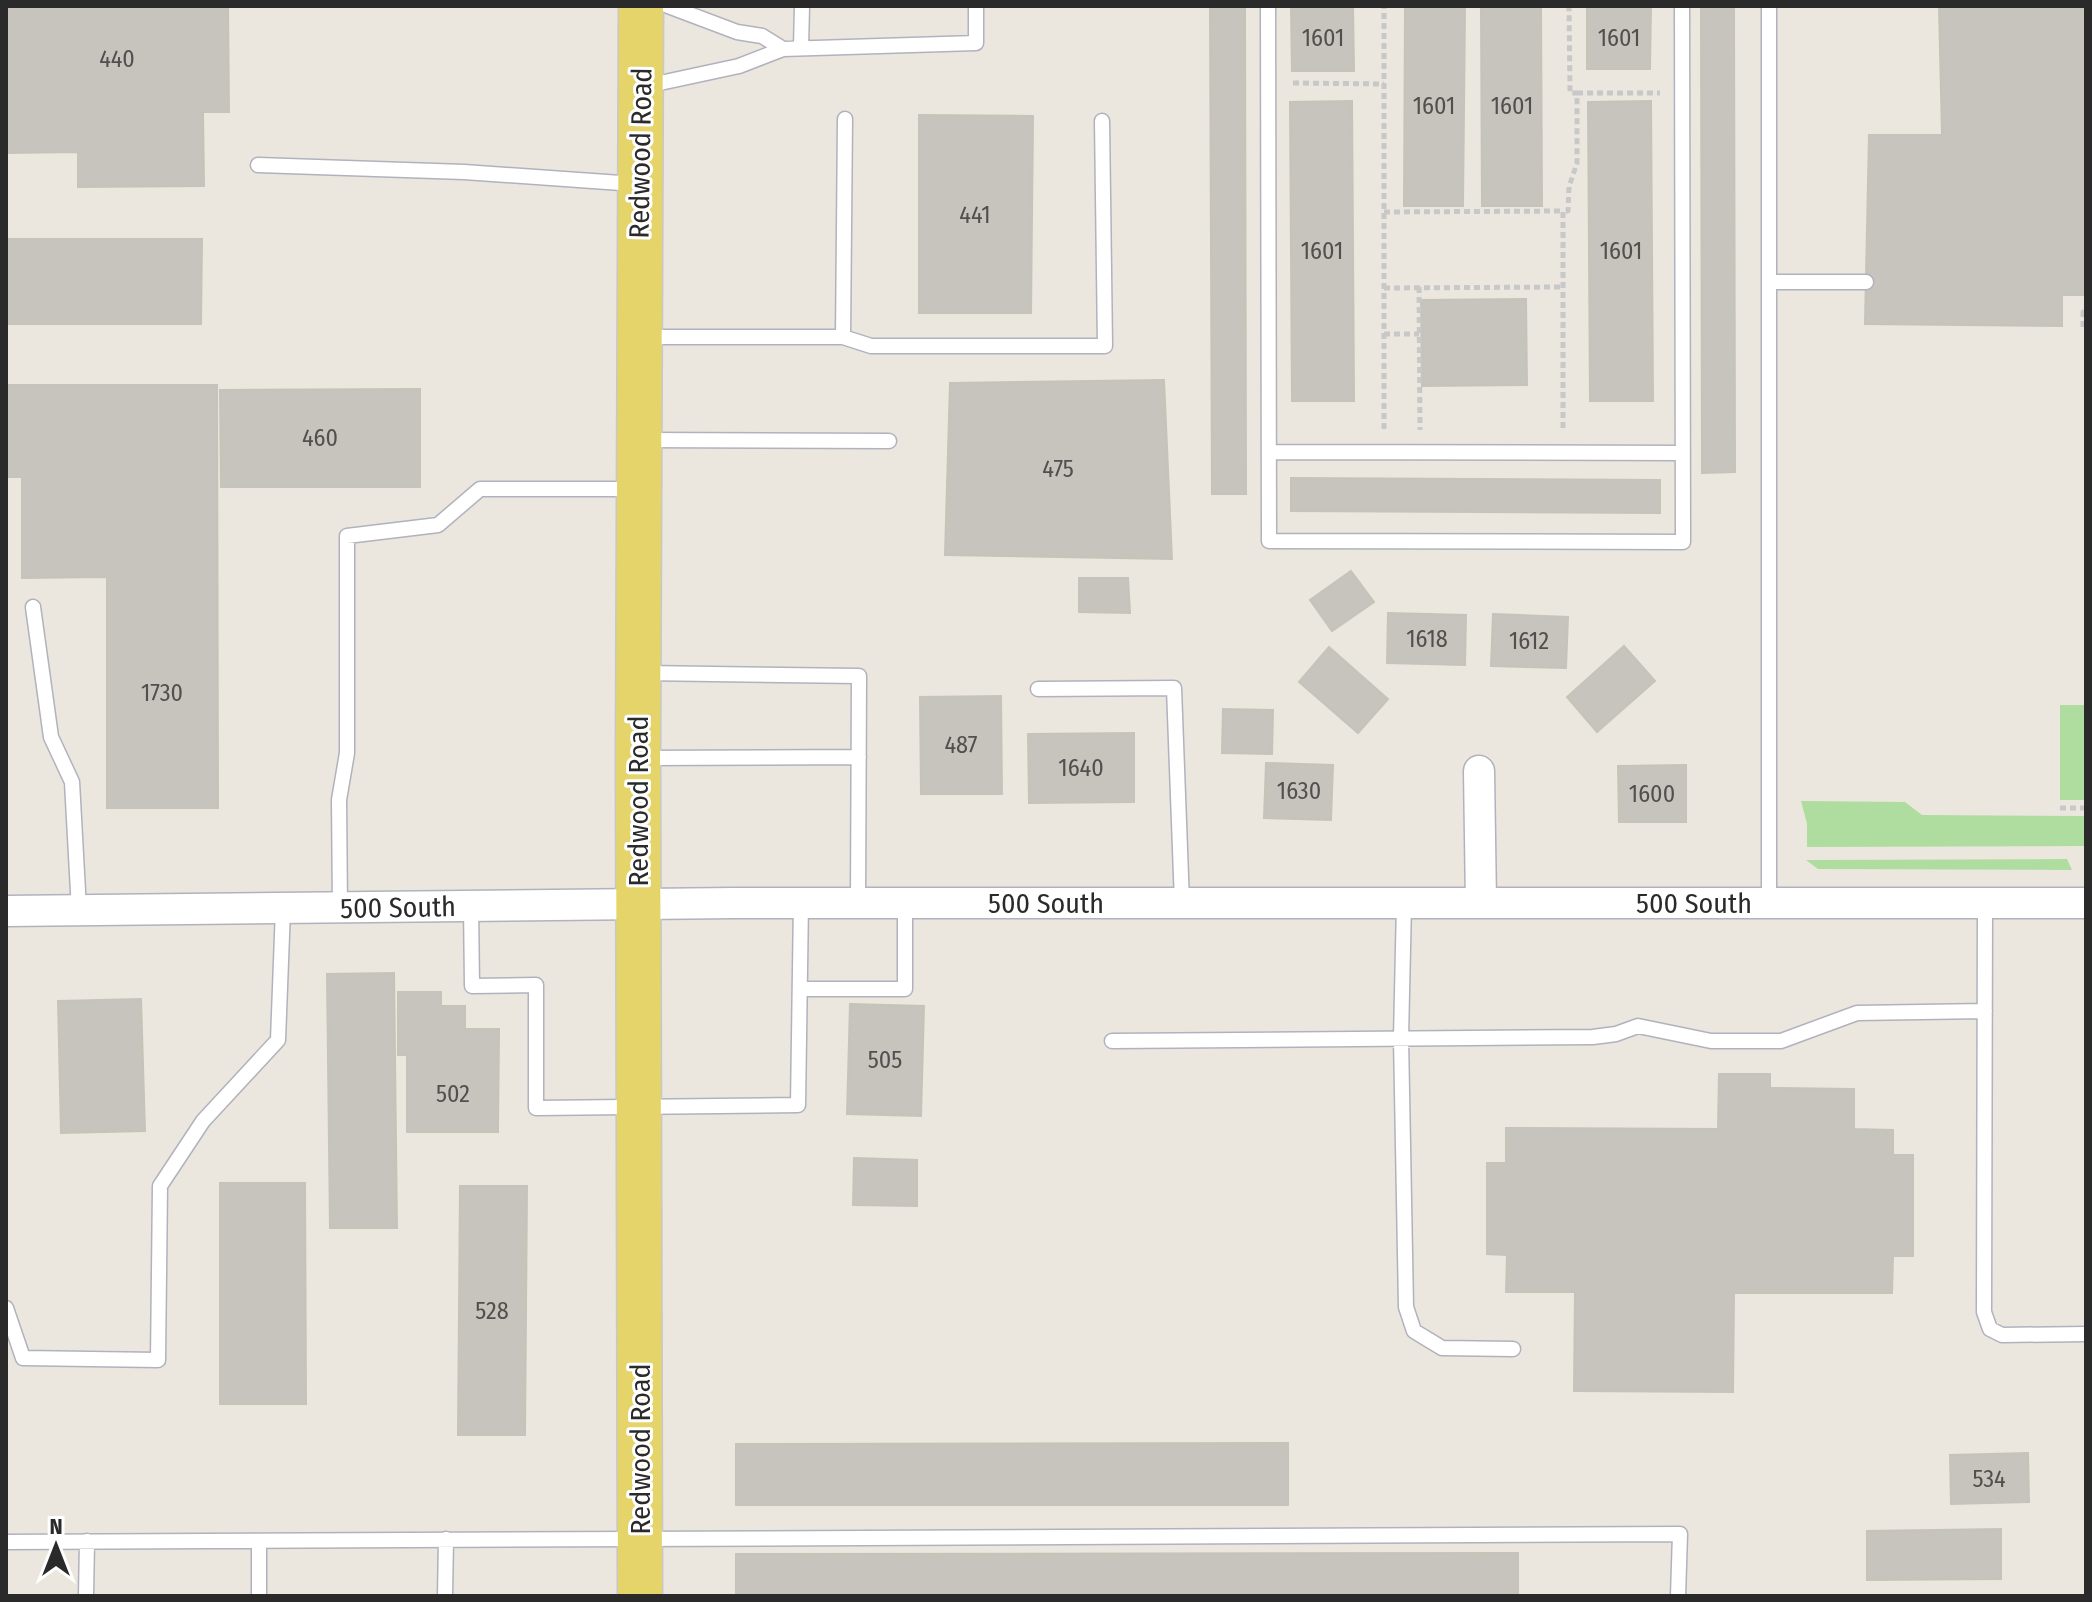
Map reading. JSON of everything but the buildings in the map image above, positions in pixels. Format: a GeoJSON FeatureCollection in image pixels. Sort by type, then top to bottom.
{"type":"FeatureCollection","features":[{"type":"Feature","properties":{"kind":"main road","name":"Redwood Road"},"geometry":{"type":"LineString","coordinates":[[640,1596],[638,758],[641,6]]}},
{"type":"Feature","properties":{"kind":"street"},"geometry":{"type":"LineString","coordinates":[[1479,771],[1481,903]]}},
{"type":"Feature","properties":{"kind":"street","name":"500 South"},"geometry":{"type":"LineString","coordinates":[[6,911],[801,903],[2086,903]]}},
{"type":"Feature","properties":{"kind":"lane"},"geometry":{"type":"LineString","coordinates":[[668,6],[737,32],[762,36],[783,49]]}},
{"type":"Feature","properties":{"kind":"lane"},"geometry":{"type":"LineString","coordinates":[[801,47],[802,6]]}},
{"type":"Feature","properties":{"kind":"lane"},"geometry":{"type":"LineString","coordinates":[[642,87],[739,66],[783,49],[976,43],[976,6]]}},
{"type":"Feature","properties":{"kind":"lane"},"geometry":{"type":"LineString","coordinates":[[1268,6],[1269,541],[1683,542],[1682,6]]}},
{"type":"Feature","properties":{"kind":"lane"},"geometry":{"type":"LineString","coordinates":[[1769,6],[1769,903]]}},
{"type":"Feature","properties":{"kind":"lane"},"geometry":{"type":"LineString","coordinates":[[843,337],[845,119]]}},
{"type":"Feature","properties":{"kind":"lane"},"geometry":{"type":"LineString","coordinates":[[639,337],[843,337],[871,346],[1105,346],[1102,121]]}},
{"type":"Feature","properties":{"kind":"lane"},"geometry":{"type":"LineString","coordinates":[[258,165],[464,172],[639,184]]}},
{"type":"Feature","properties":{"kind":"lane"},"geometry":{"type":"LineString","coordinates":[[1769,282],[1866,282]]}},
{"type":"Feature","properties":{"kind":"lane"},"geometry":{"type":"LineString","coordinates":[[639,440],[889,441]]}},
{"type":"Feature","properties":{"kind":"lane"},"geometry":{"type":"LineString","coordinates":[[1269,452],[1683,453]]}},
{"type":"Feature","properties":{"kind":"lane"},"geometry":{"type":"LineString","coordinates":[[340,908],[339,800],[347,753],[347,536],[438,525],[480,489],[639,489]]}},
{"type":"Feature","properties":{"kind":"lane"},"geometry":{"type":"LineString","coordinates":[[33,607],[51,737],[72,782],[79,910]]}},
{"type":"Feature","properties":{"kind":"lane"},"geometry":{"type":"LineString","coordinates":[[639,673],[859,676],[858,903]]}},
{"type":"Feature","properties":{"kind":"lane"},"geometry":{"type":"LineString","coordinates":[[1038,689],[1174,688],[1182,903]]}},
{"type":"Feature","properties":{"kind":"lane"},"geometry":{"type":"LineString","coordinates":[[638,758],[859,757]]}},
{"type":"Feature","properties":{"kind":"lane"},"geometry":{"type":"LineString","coordinates":[[471,906],[472,986],[536,985],[536,1108],[639,1109],[798,1105],[801,903]]}},
{"type":"Feature","properties":{"kind":"lane"},"geometry":{"type":"LineString","coordinates":[[800,989],[905,989],[905,903]]}},
{"type":"Feature","properties":{"kind":"lane"},"geometry":{"type":"LineString","coordinates":[[1404,903],[1401,1038],[1406,1307],[1414,1331],[1442,1348],[1513,1349]]}},
{"type":"Feature","properties":{"kind":"lane"},"geometry":{"type":"LineString","coordinates":[[1985,903],[1984,1312],[1990,1329],[2002,1335],[2086,1334]]}},
{"type":"Feature","properties":{"kind":"lane"},"geometry":{"type":"LineString","coordinates":[[6,1308],[23,1358],[158,1360],[160,1186],[203,1121],[278,1040],[283,909]]}},
{"type":"Feature","properties":{"kind":"lane"},"geometry":{"type":"LineString","coordinates":[[1112,1041],[1593,1037],[1616,1034],[1638,1026],[1711,1041],[1781,1041],[1857,1013],[1985,1011]]}},
{"type":"Feature","properties":{"kind":"lane"},"geometry":{"type":"LineString","coordinates":[[6,1542],[1680,1534],[1678,1596]]}},
{"type":"Feature","properties":{"kind":"lane"},"geometry":{"type":"LineString","coordinates":[[445,1596],[446,1539]]}},
{"type":"Feature","properties":{"kind":"lane"},"geometry":{"type":"LineString","coordinates":[[86,1596],[87,1541]]}},
{"type":"Feature","properties":{"kind":"lane"},"geometry":{"type":"LineString","coordinates":[[259,1541],[259,1596]]}},
{"type":"Feature","properties":{"kind":"path"},"geometry":{"type":"LineString","coordinates":[[1384,6],[1384,434]]}},
{"type":"Feature","properties":{"kind":"path"},"geometry":{"type":"LineString","coordinates":[[1569,6],[1570,93],[1664,93]]}},
{"type":"Feature","properties":{"kind":"path"},"geometry":{"type":"LineString","coordinates":[[1291,83],[1384,84]]}},
{"type":"Feature","properties":{"kind":"path"},"geometry":{"type":"LineString","coordinates":[[1384,212],[1568,211],[1569,187],[1577,163],[1577,93]]}},
{"type":"Feature","properties":{"kind":"path"},"geometry":{"type":"LineString","coordinates":[[1563,211],[1563,436]]}},
{"type":"Feature","properties":{"kind":"path"},"geometry":{"type":"LineString","coordinates":[[1419,287],[1420,435]]}},
{"type":"Feature","properties":{"kind":"path"},"geometry":{"type":"LineString","coordinates":[[1384,288],[1563,287]]}},
{"type":"Feature","properties":{"kind":"path"},"geometry":{"type":"LineString","coordinates":[[2083,327],[2083,312],[2086,312]]}},
{"type":"Feature","properties":{"kind":"path"},"geometry":{"type":"LineString","coordinates":[[1384,334],[1419,334]]}},
{"type":"Feature","properties":{"kind":"path"},"geometry":{"type":"LineString","coordinates":[[2060,808],[2086,808]]}},
{"type":"Feature","properties":{"kind":"green space"},"geometry":{"type":"Polygon","coordinates":[[[2060,705],[2086,705],[2086,800],[2060,800],[2060,705]]]}},
{"type":"Feature","properties":{"kind":"green space"},"geometry":{"type":"Polygon","coordinates":[[[1801,801],[1905,802],[1922,815],[2086,816],[2086,846],[1807,847],[1807,824],[1801,801]]]}},
{"type":"Feature","properties":{"kind":"green space"},"geometry":{"type":"Polygon","coordinates":[[[2067,859],[2072,870],[1818,869],[1806,860],[2067,859]]]}}]}
